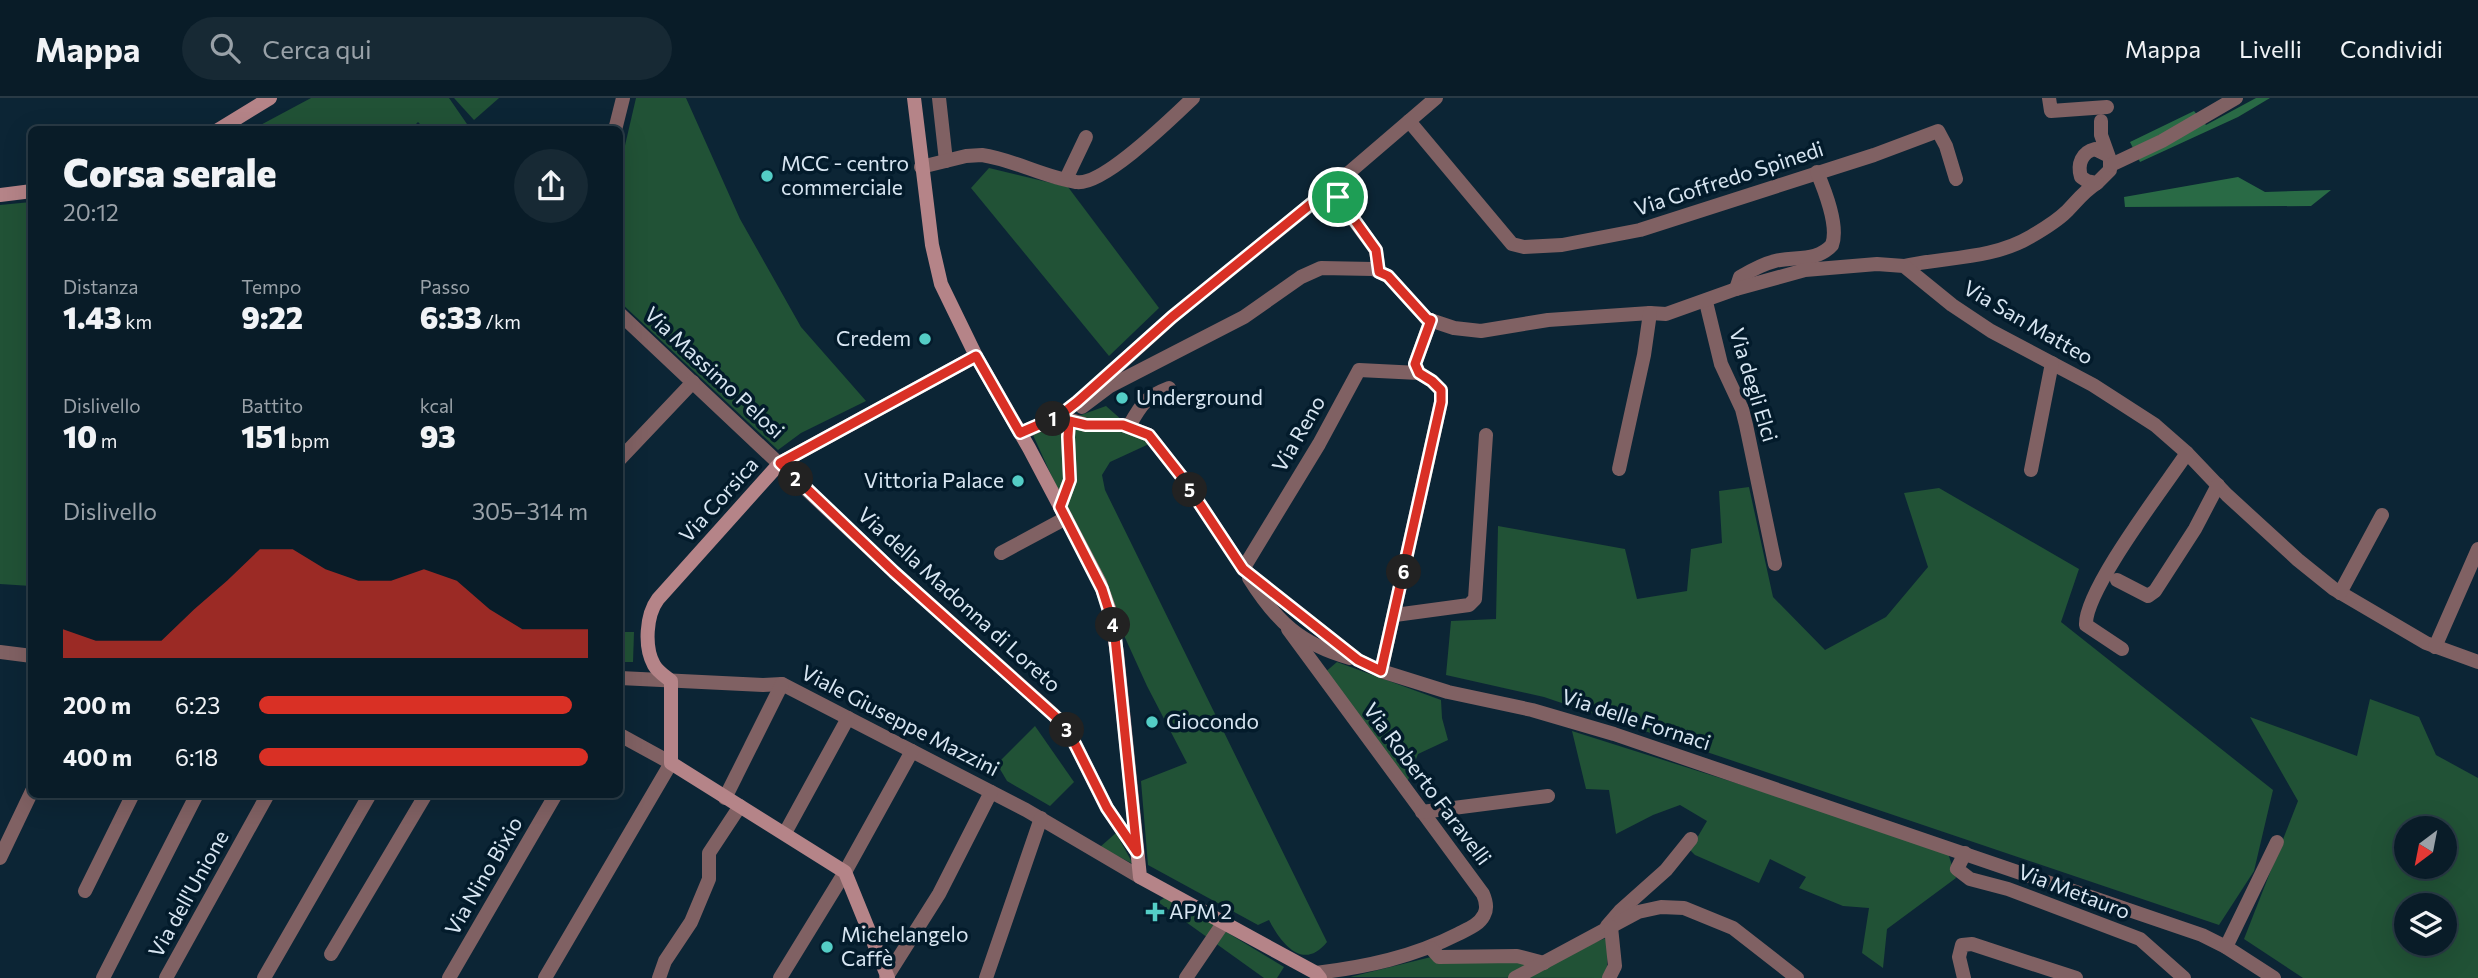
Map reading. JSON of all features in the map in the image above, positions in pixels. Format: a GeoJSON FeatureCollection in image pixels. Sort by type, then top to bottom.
{"type":"FeatureCollection","features":[{"type":"Feature","properties":{"kind":"main road"},"geometry":{"type":"LineString","coordinates":[[224,126],[270,98]]}},
{"type":"Feature","properties":{"kind":"main road"},"geometry":{"type":"LineString","coordinates":[[914,98],[921,167],[939,279],[976,356],[1063,512],[1102,589],[1112,618],[1118,653],[1140,877],[1318,976]]}},
{"type":"Feature","properties":{"kind":"main road"},"geometry":{"type":"LineString","coordinates":[[0,195],[28,192]]}},
{"type":"Feature","properties":{"kind":"main road","name":"Via Corsica"},"geometry":{"type":"LineString","coordinates":[[671,681],[654,665],[649,651],[649,621],[653,607],[780,463],[976,356]]}},
{"type":"Feature","properties":{"kind":"main road"},"geometry":{"type":"LineString","coordinates":[[671,681],[671,763],[845,872],[887,978]]}},
{"type":"Feature","properties":{"kind":"street"},"geometry":{"type":"LineString","coordinates":[[616,126],[622,98]]}},
{"type":"Feature","properties":{"kind":"street"},"geometry":{"type":"LineString","coordinates":[[939,98],[946,161]]}},
{"type":"Feature","properties":{"kind":"street"},"geometry":{"type":"LineString","coordinates":[[921,167],[972,155],[994,157],[1083,183],[1100,176],[1153,135],[1182,103],[1193,98]]}},
{"type":"Feature","properties":{"kind":"street"},"geometry":{"type":"LineString","coordinates":[[1020,433],[1064,419],[1172,317],[1330,189],[1436,98]]}},
{"type":"Feature","properties":{"kind":"street"},"geometry":{"type":"LineString","coordinates":[[2049,98],[2051,111],[2109,103]]}},
{"type":"Feature","properties":{"kind":"street"},"geometry":{"type":"LineString","coordinates":[[2109,160],[2162,141],[2236,98]]}},
{"type":"Feature","properties":{"kind":"street"},"geometry":{"type":"LineString","coordinates":[[2066,211],[2075,195],[2081,162],[2109,103]]}},
{"type":"Feature","properties":{"kind":"street","name":"Via Goffredo Spinedi"},"geometry":{"type":"LineString","coordinates":[[1409,121],[1512,244],[1524,247],[1562,245],[1640,230],[1874,155],[1938,131],[1946,146],[1956,179]]}},
{"type":"Feature","properties":{"kind":"street"},"geometry":{"type":"LineString","coordinates":[[1079,405],[1110,386],[1244,317],[1301,277],[1321,268],[1373,269],[1388,276],[1427,319],[1454,328],[1480,331],[1548,320],[1666,314],[1774,277],[1816,268],[1904,265],[1973,256],[2002,248],[2028,239],[2066,211],[2082,193],[2107,175],[2109,160],[2102,142],[2101,121]]}},
{"type":"Feature","properties":{"kind":"street"},"geometry":{"type":"LineString","coordinates":[[1066,180],[1086,137]]}},
{"type":"Feature","properties":{"kind":"street"},"geometry":{"type":"LineString","coordinates":[[2087,151],[2095,149],[2109,160]]}},
{"type":"Feature","properties":{"kind":"street"},"geometry":{"type":"LineString","coordinates":[[1736,289],[1740,277],[1748,272],[1775,261],[1821,254],[1832,245],[1835,232],[1826,194],[1817,172]]}},
{"type":"Feature","properties":{"kind":"street"},"geometry":{"type":"LineString","coordinates":[[2080,173],[2087,181],[2097,183]]}},
{"type":"Feature","properties":{"kind":"street"},"geometry":{"type":"LineString","coordinates":[[1330,189],[1376,250],[1379,272]]}},
{"type":"Feature","properties":{"kind":"street","name":"Via San Matteo"},"geometry":{"type":"LineString","coordinates":[[1904,265],[1969,317],[1991,331],[2135,411],[2187,453],[2298,561],[2340,593],[2435,647],[2478,662]]}},
{"type":"Feature","properties":{"kind":"street","name":"Via degli Elci"},"geometry":{"type":"LineString","coordinates":[[1706,302],[1721,364],[1739,401],[1746,425],[1775,564]]}},
{"type":"Feature","properties":{"kind":"street"},"geometry":{"type":"LineString","coordinates":[[1619,469],[1644,355],[1650,313]]}},
{"type":"Feature","properties":{"kind":"street","name":"Via Massimo Pelosi"},"geometry":{"type":"LineString","coordinates":[[623,317],[780,463]]}},
{"type":"Feature","properties":{"kind":"street"},"geometry":{"type":"LineString","coordinates":[[1381,671],[1441,402],[1441,390],[1419,373],[1415,364],[1431,320]]}},
{"type":"Feature","properties":{"kind":"street"},"geometry":{"type":"LineString","coordinates":[[2031,470],[2052,363]]}},
{"type":"Feature","properties":{"kind":"street","name":"Via Reno"},"geometry":{"type":"LineString","coordinates":[[1243,569],[1319,444],[1359,370],[1419,373]]}},
{"type":"Feature","properties":{"kind":"street"},"geometry":{"type":"LineString","coordinates":[[623,457],[693,382]]}},
{"type":"Feature","properties":{"kind":"street"},"geometry":{"type":"LineString","coordinates":[[1129,426],[1142,403],[1168,388]]}},
{"type":"Feature","properties":{"kind":"street"},"geometry":{"type":"LineString","coordinates":[[1079,405],[1080,417],[1086,425]]}},
{"type":"Feature","properties":{"kind":"street"},"geometry":{"type":"LineString","coordinates":[[1002,553],[1063,512],[1070,480],[1068,437],[1064,419]]}},
{"type":"Feature","properties":{"kind":"street","name":"Via delle Fornaci"},"geometry":{"type":"LineString","coordinates":[[1064,419],[1086,425],[1111,423],[1144,431],[1157,443],[1243,569],[1358,660],[1381,671],[1448,692],[1532,710],[1614,734],[2193,931],[2226,947],[2274,978]]}},
{"type":"Feature","properties":{"kind":"street"},"geometry":{"type":"LineString","coordinates":[[1395,615],[1469,605],[1475,599],[1486,435]]}},
{"type":"Feature","properties":{"kind":"street"},"geometry":{"type":"LineString","coordinates":[[2122,649],[2086,625],[2085,616],[2102,579],[2187,453]]}},
{"type":"Feature","properties":{"kind":"street","name":"Via della Madonna di Loreto"},"geometry":{"type":"LineString","coordinates":[[780,463],[894,572],[1053,714],[1066,729],[1107,808],[1137,852]]}},
{"type":"Feature","properties":{"kind":"street"},"geometry":{"type":"LineString","coordinates":[[2117,580],[2148,596],[2155,591],[2195,529],[2218,485]]}},
{"type":"Feature","properties":{"kind":"street"},"geometry":{"type":"LineString","coordinates":[[2340,593],[2382,515]]}},
{"type":"Feature","properties":{"kind":"street"},"geometry":{"type":"LineString","coordinates":[[2435,647],[2477,549]]}},
{"type":"Feature","properties":{"kind":"street","name":"Via Roberto Faravelli"},"geometry":{"type":"LineString","coordinates":[[1243,569],[1487,902],[1485,914],[1476,925],[1431,948]]}},
{"type":"Feature","properties":{"kind":"street"},"geometry":{"type":"LineString","coordinates":[[1288,629],[1334,653],[1358,660]]}},
{"type":"Feature","properties":{"kind":"street"},"geometry":{"type":"LineString","coordinates":[[0,652],[28,656]]}},
{"type":"Feature","properties":{"kind":"street"},"geometry":{"type":"LineString","coordinates":[[1315,668],[1323,659],[1334,653]]}},
{"type":"Feature","properties":{"kind":"street","name":"Viale Giuseppe Mazzini"},"geometry":{"type":"LineString","coordinates":[[623,678],[782,684],[1041,818],[1140,877]]}},
{"type":"Feature","properties":{"kind":"street"},"geometry":{"type":"LineString","coordinates":[[725,798],[782,684]]}},
{"type":"Feature","properties":{"kind":"street"},"geometry":{"type":"LineString","coordinates":[[785,833],[848,718]]}},
{"type":"Feature","properties":{"kind":"street"},"geometry":{"type":"LineString","coordinates":[[545,978],[671,763],[623,737]]}},
{"type":"Feature","properties":{"kind":"street"},"geometry":{"type":"LineString","coordinates":[[780,978],[845,872],[912,751]]}},
{"type":"Feature","properties":{"kind":"street"},"geometry":{"type":"LineString","coordinates":[[887,978],[939,894],[991,792]]}},
{"type":"Feature","properties":{"kind":"street"},"geometry":{"type":"LineString","coordinates":[[1422,812],[1548,796]]}},
{"type":"Feature","properties":{"kind":"street"},"geometry":{"type":"LineString","coordinates":[[0,858],[29,798]]}},
{"type":"Feature","properties":{"kind":"street"},"geometry":{"type":"LineString","coordinates":[[85,891],[131,798]]}},
{"type":"Feature","properties":{"kind":"street"},"geometry":{"type":"LineString","coordinates":[[103,978],[195,798]]}},
{"type":"Feature","properties":{"kind":"street","name":"Via dell'Unione"},"geometry":{"type":"LineString","coordinates":[[166,978],[266,798]]}},
{"type":"Feature","properties":{"kind":"street"},"geometry":{"type":"LineString","coordinates":[[264,978],[368,798]]}},
{"type":"Feature","properties":{"kind":"street"},"geometry":{"type":"LineString","coordinates":[[331,954],[424,798]]}},
{"type":"Feature","properties":{"kind":"street","name":"Via Nino Bixio"},"geometry":{"type":"LineString","coordinates":[[449,978],[554,798]]}},
{"type":"Feature","properties":{"kind":"street"},"geometry":{"type":"LineString","coordinates":[[659,978],[666,961],[691,922],[709,879],[709,853],[740,806]]}},
{"type":"Feature","properties":{"kind":"street"},"geometry":{"type":"LineString","coordinates":[[986,978],[1041,818]]}},
{"type":"Feature","properties":{"kind":"street"},"geometry":{"type":"LineString","coordinates":[[1609,978],[1615,966],[1608,929],[1620,911],[1666,870],[1691,839]]}},
{"type":"Feature","properties":{"kind":"street"},"geometry":{"type":"LineString","coordinates":[[2226,947],[2277,842]]}},
{"type":"Feature","properties":{"kind":"street","name":"Via Metauro"},"geometry":{"type":"LineString","coordinates":[[1965,853],[1957,869],[1970,879],[2008,889],[2140,939],[2184,978]]}},
{"type":"Feature","properties":{"kind":"street"},"geometry":{"type":"LineString","coordinates":[[1515,978],[1638,912],[1661,907],[1684,908],[1733,928],[1797,978]]}},
{"type":"Feature","properties":{"kind":"street"},"geometry":{"type":"LineString","coordinates":[[1186,978],[1224,922]]}},
{"type":"Feature","properties":{"kind":"street"},"geometry":{"type":"LineString","coordinates":[[1964,978],[1959,957],[1962,945],[1972,944],[2076,978]]}},
{"type":"Feature","properties":{"kind":"street"},"geometry":{"type":"LineString","coordinates":[[1318,976],[1431,948],[1439,957],[1517,956],[1544,963]]}},
{"type":"Feature","properties":{"kind":"green space"},"geometry":{"type":"Polygon","coordinates":[[[311,98],[449,98],[467,124],[422,126],[418,122],[414,126],[259,126],[311,98]]]}},
{"type":"Feature","properties":{"kind":"green space"},"geometry":{"type":"Polygon","coordinates":[[[454,98],[499,98],[474,120],[454,98]]]}},
{"type":"Feature","properties":{"kind":"green space"},"geometry":{"type":"Polygon","coordinates":[[[636,98],[686,98],[740,219],[801,327],[866,401],[801,433],[778,450],[623,305],[623,154],[636,98]]]}},
{"type":"Feature","properties":{"kind":"green space"},"geometry":{"type":"Polygon","coordinates":[[[2256,98],[2270,98],[2238,117],[2140,162],[2130,142],[2194,111],[2206,125],[2256,98]]]}},
{"type":"Feature","properties":{"kind":"green space"},"geometry":{"type":"Polygon","coordinates":[[[989,168],[1068,187],[1159,308],[1109,356],[971,188],[989,168]]]}},
{"type":"Feature","properties":{"kind":"green space"},"geometry":{"type":"Polygon","coordinates":[[[2238,177],[2265,192],[2331,190],[2311,206],[2125,207],[2124,197],[2238,177]]]}},
{"type":"Feature","properties":{"kind":"green space"},"geometry":{"type":"Polygon","coordinates":[[[28,202],[28,586],[0,584],[0,205],[28,202]]]}},
{"type":"Feature","properties":{"kind":"green space"},"geometry":{"type":"Polygon","coordinates":[[[1106,406],[1149,444],[1110,462],[1102,475],[1105,490],[1327,942],[1318,951],[1301,954],[1294,951],[1286,945],[1269,920],[1258,925],[1148,865],[1141,781],[1187,763],[1147,686],[1033,435],[1106,406]]]}},
{"type":"Feature","properties":{"kind":"green space"},"geometry":{"type":"Polygon","coordinates":[[[1749,487],[1773,597],[1825,650],[1886,617],[1928,567],[1904,493],[1939,488],[2079,569],[2061,622],[2273,790],[2254,871],[2219,925],[1544,697],[1446,675],[1451,621],[1496,619],[1498,526],[1625,549],[1637,599],[1687,591],[1691,549],[1722,543],[1719,491],[1749,487]]]}},
{"type":"Feature","properties":{"kind":"green space"},"geometry":{"type":"Polygon","coordinates":[[[623,632],[634,632],[633,662],[623,662],[623,632]]]}},
{"type":"Feature","properties":{"kind":"green space"},"geometry":{"type":"Polygon","coordinates":[[[1337,662],[1441,700],[1442,718],[1448,740],[1418,754],[1406,785],[1323,674],[1337,662]]]}},
{"type":"Feature","properties":{"kind":"green space"},"geometry":{"type":"Polygon","coordinates":[[[2370,699],[2419,717],[2436,755],[2478,778],[2478,978],[2303,978],[2244,939],[2298,801],[2250,717],[2357,756],[2370,699]]]}},
{"type":"Feature","properties":{"kind":"green space"},"geometry":{"type":"Polygon","coordinates":[[[1035,726],[1074,782],[1050,806],[1007,781],[997,764],[1035,726]]]}},
{"type":"Feature","properties":{"kind":"green space"},"geometry":{"type":"Polygon","coordinates":[[[1572,731],[1947,850],[1956,878],[1887,929],[1883,968],[1862,953],[1869,908],[1843,906],[1799,888],[1806,877],[1770,859],[1759,883],[1695,855],[1690,850],[1707,821],[1680,805],[1616,834],[1609,790],[1586,789],[1572,731]]]}},
{"type":"Feature","properties":{"kind":"green space"},"geometry":{"type":"Polygon","coordinates":[[[1116,833],[1133,864],[1100,847],[1116,833]]]}},
{"type":"Feature","properties":{"kind":"green space"},"geometry":{"type":"Polygon","coordinates":[[[1167,896],[1284,967],[1277,978],[1264,978],[1158,902],[1167,896]]]}},
{"type":"Feature","properties":{"kind":"green space"},"geometry":{"type":"Polygon","coordinates":[[[1606,938],[1609,941],[1606,978],[1350,977],[1431,957],[1544,963],[1606,938]]]}},
{"type":"Feature","properties":{"kind":"place","name":"MCC - centro commerciale"},"geometry":{"type":"Point","coordinates":[767,176]}},
{"type":"Feature","properties":{"kind":"place","name":"Credem"},"geometry":{"type":"Point","coordinates":[925,339]}},
{"type":"Feature","properties":{"kind":"place","name":"Underground"},"geometry":{"type":"Point","coordinates":[1122,398]}},
{"type":"Feature","properties":{"kind":"place","name":"Vittoria Palace"},"geometry":{"type":"Point","coordinates":[1018,481]}},
{"type":"Feature","properties":{"kind":"place","name":"Giocondo"},"geometry":{"type":"Point","coordinates":[1152,722]}},
{"type":"Feature","properties":{"kind":"place","name":"APM 2"},"geometry":{"type":"Point","coordinates":[1155,912]}},
{"type":"Feature","properties":{"kind":"place","name":"Michelangelo Caffè"},"geometry":{"type":"Point","coordinates":[827,947]}},
{"type":"Feature","properties":{"kind":"route"},"geometry":{"type":"LineString","coordinates":[[1328,190],[1338,197],[1376,250],[1379,272],[1388,276],[1427,319],[1431,320],[1415,364],[1419,373],[1441,390],[1441,402],[1381,671],[1358,660],[1243,569],[1182,477],[1149,435],[1123,425],[1086,425],[1069,421],[1070,480],[1060,507],[1102,589],[1114,627],[1137,852],[1107,808],[1073,740],[1048,708],[894,572],[780,463],[976,356],[1020,433],[1059,416],[1086,396],[1172,317],[1328,190]]}}]}
